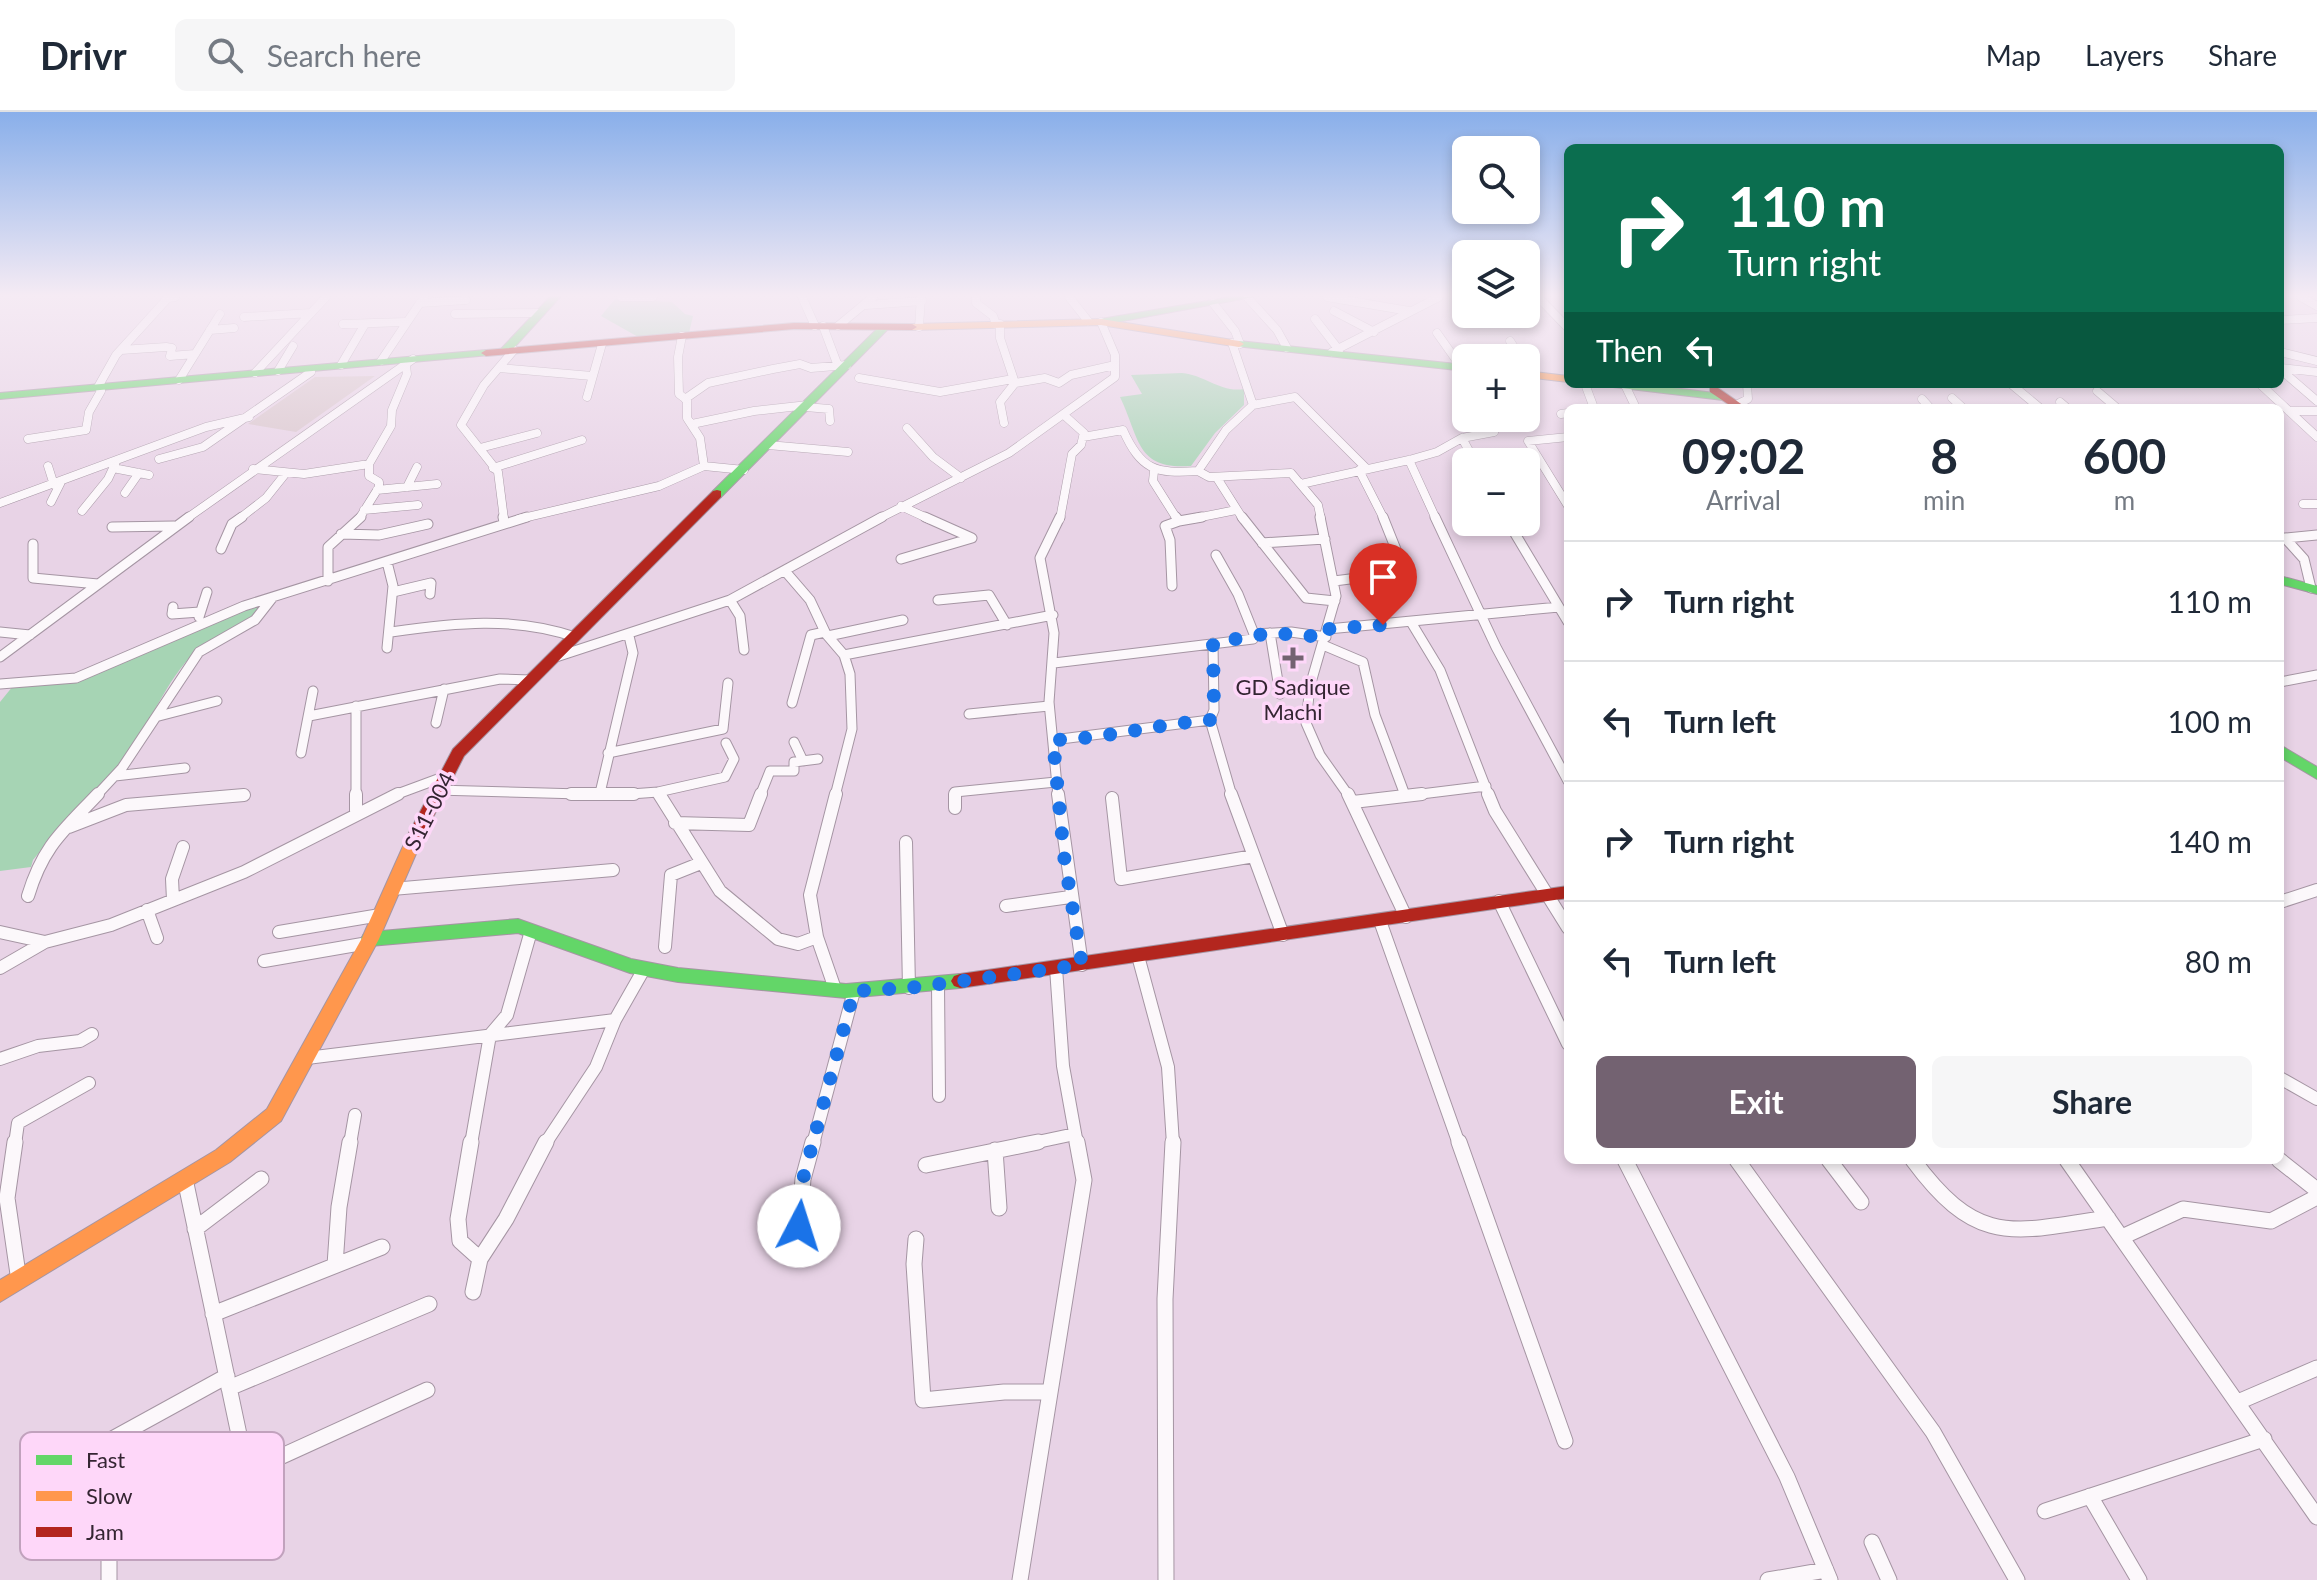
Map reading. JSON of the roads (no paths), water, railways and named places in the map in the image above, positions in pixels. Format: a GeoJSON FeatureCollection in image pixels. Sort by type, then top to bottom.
{"type":"FeatureCollection","features":[{"type":"Feature","properties":{"kind":"main road"},"geometry":{"type":"LineString","coordinates":[[99,389],[336,366]]}},
{"type":"Feature","properties":{"kind":"main road"},"geometry":{"type":"LineString","coordinates":[[0,398],[375,366]]}},
{"type":"Feature","properties":{"kind":"main road","name":"S11-004"},"geometry":{"type":"LineString","coordinates":[[0,1292],[223,1156],[274,1115],[369,941],[441,783],[458,753],[807,406],[852,366]]}},
{"type":"Feature","properties":{"kind":"main road"},"geometry":{"type":"LineString","coordinates":[[1540,376],[1564,379]]}},
{"type":"Feature","properties":{"kind":"main road"},"geometry":{"type":"LineString","coordinates":[[1646,388],[1726,400]]}},
{"type":"Feature","properties":{"kind":"main road"},"geometry":{"type":"LineString","coordinates":[[1705,388],[1726,400]]}},
{"type":"Feature","properties":{"kind":"main road"},"geometry":{"type":"LineString","coordinates":[[2284,581],[2314,589]]}},
{"type":"Feature","properties":{"kind":"main road"},"geometry":{"type":"LineString","coordinates":[[2284,757],[2317,774]]}},
{"type":"Feature","properties":{"kind":"main road"},"geometry":{"type":"LineString","coordinates":[[2284,758],[2317,784]]}},
{"type":"Feature","properties":{"kind":"main road"},"geometry":{"type":"LineString","coordinates":[[369,941],[487,926],[518,926],[644,969],[678,975],[854,991],[909,988],[1082,965],[1564,892]]}},
{"type":"Feature","properties":{"kind":"street"},"geometry":{"type":"LineString","coordinates":[[28,439],[86,430],[89,412],[109,366]]}},
{"type":"Feature","properties":{"kind":"street"},"geometry":{"type":"LineString","coordinates":[[179,380],[188,366]]}},
{"type":"Feature","properties":{"kind":"street"},"geometry":{"type":"LineString","coordinates":[[255,373],[262,366]]}},
{"type":"Feature","properties":{"kind":"street"},"geometry":{"type":"LineString","coordinates":[[278,371],[281,366]]}},
{"type":"Feature","properties":{"kind":"street"},"geometry":{"type":"LineString","coordinates":[[0,657],[174,526],[404,366]]}},
{"type":"Feature","properties":{"kind":"street"},"geometry":{"type":"LineString","coordinates":[[328,581],[328,547],[364,510],[377,490],[379,482],[369,476],[369,464],[391,426],[392,410],[408,366]]}},
{"type":"Feature","properties":{"kind":"street"},"geometry":{"type":"LineString","coordinates":[[587,397],[595,366]]}},
{"type":"Feature","properties":{"kind":"street"},"geometry":{"type":"LineString","coordinates":[[678,366],[679,394],[685,399],[687,418],[700,438],[704,466]]}},
{"type":"Feature","properties":{"kind":"street"},"geometry":{"type":"LineString","coordinates":[[685,399],[708,383],[792,366]]}},
{"type":"Feature","properties":{"kind":"street"},"geometry":{"type":"LineString","coordinates":[[804,366],[848,370],[940,392],[1045,378],[1059,383],[1071,375],[1113,366]]}},
{"type":"Feature","properties":{"kind":"street"},"geometry":{"type":"LineString","coordinates":[[846,366],[848,370]]}},
{"type":"Feature","properties":{"kind":"street"},"geometry":{"type":"LineString","coordinates":[[1009,366],[1014,381]]}},
{"type":"Feature","properties":{"kind":"street"},"geometry":{"type":"LineString","coordinates":[[556,657],[629,636],[730,600],[901,506],[961,478],[1065,416],[1115,377],[1115,366]]}},
{"type":"Feature","properties":{"kind":"street"},"geometry":{"type":"LineString","coordinates":[[1239,366],[1252,389],[1253,405]]}},
{"type":"Feature","properties":{"kind":"street"},"geometry":{"type":"LineString","coordinates":[[504,522],[498,472],[480,448],[467,437],[461,425],[484,385],[500,368],[549,375],[592,376]]}},
{"type":"Feature","properties":{"kind":"street"},"geometry":{"type":"LineString","coordinates":[[2284,368],[2317,372]]}},
{"type":"Feature","properties":{"kind":"street"},"geometry":{"type":"LineString","coordinates":[[159,459],[203,447],[311,372]]}},
{"type":"Feature","properties":{"kind":"street"},"geometry":{"type":"LineString","coordinates":[[2284,372],[2317,401]]}},
{"type":"Feature","properties":{"kind":"street"},"geometry":{"type":"LineString","coordinates":[[1004,423],[1000,402],[1014,381]]}},
{"type":"Feature","properties":{"kind":"street"},"geometry":{"type":"LineString","coordinates":[[1726,400],[1748,399],[1747,388]]}},
{"type":"Feature","properties":{"kind":"street"},"geometry":{"type":"LineString","coordinates":[[2016,388],[2035,404]]}},
{"type":"Feature","properties":{"kind":"street"},"geometry":{"type":"LineString","coordinates":[[2264,388],[2279,404]]}},
{"type":"Feature","properties":{"kind":"street"},"geometry":{"type":"LineString","coordinates":[[2097,391],[2112,404]]}},
{"type":"Feature","properties":{"kind":"street"},"geometry":{"type":"LineString","coordinates":[[1198,471],[1226,430],[1253,405],[1295,397],[1363,470],[1405,572],[1334,581]]}},
{"type":"Feature","properties":{"kind":"street"},"geometry":{"type":"LineString","coordinates":[[1952,398],[1959,404]]}},
{"type":"Feature","properties":{"kind":"street"},"geometry":{"type":"LineString","coordinates":[[1922,399],[1926,404]]}},
{"type":"Feature","properties":{"kind":"street"},"geometry":{"type":"LineString","coordinates":[[692,424],[754,411],[807,406],[829,409],[830,421]]}},
{"type":"Feature","properties":{"kind":"street"},"geometry":{"type":"LineString","coordinates":[[2285,411],[2317,411]]}},
{"type":"Feature","properties":{"kind":"street"},"geometry":{"type":"LineString","coordinates":[[2285,411],[2317,437]]}},
{"type":"Feature","properties":{"kind":"street"},"geometry":{"type":"LineString","coordinates":[[1065,416],[1084,433],[1081,445],[1072,454],[1071,481],[1050,543],[1040,558],[1053,615],[1054,663],[1049,706],[1070,897],[1082,965]]}},
{"type":"Feature","properties":{"kind":"street"},"geometry":{"type":"LineString","coordinates":[[0,503],[114,465],[206,427],[249,417]]}},
{"type":"Feature","properties":{"kind":"street"},"geometry":{"type":"LineString","coordinates":[[907,428],[933,457],[961,478]]}},
{"type":"Feature","properties":{"kind":"street"},"geometry":{"type":"LineString","coordinates":[[1083,437],[1123,430],[1129,445],[1154,471],[1161,474],[1198,471],[1217,478],[1291,473],[1318,505],[1334,581],[1335,601],[1310,686],[1306,723],[1320,755],[1353,802],[1406,917]]}},
{"type":"Feature","properties":{"kind":"street"},"geometry":{"type":"LineString","coordinates":[[1301,484],[1409,460],[1437,452],[1462,438],[1494,432]]}},
{"type":"Feature","properties":{"kind":"street"},"geometry":{"type":"LineString","coordinates":[[480,448],[537,433]]}},
{"type":"Feature","properties":{"kind":"street"},"geometry":{"type":"LineString","coordinates":[[1564,437],[1528,441],[1564,500]]}},
{"type":"Feature","properties":{"kind":"street"},"geometry":{"type":"LineString","coordinates":[[1462,438],[1467,448]]}},
{"type":"Feature","properties":{"kind":"street"},"geometry":{"type":"LineString","coordinates":[[493,468],[582,440]]}},
{"type":"Feature","properties":{"kind":"street"},"geometry":{"type":"LineString","coordinates":[[768,445],[794,450],[848,452]]}},
{"type":"Feature","properties":{"kind":"street"},"geometry":{"type":"LineString","coordinates":[[1409,460],[1480,612],[1564,770]]}},
{"type":"Feature","properties":{"kind":"street"},"geometry":{"type":"LineString","coordinates":[[253,469],[319,473],[369,464]]}},
{"type":"Feature","properties":{"kind":"street"},"geometry":{"type":"LineString","coordinates":[[114,465],[144,474],[125,493]]}},
{"type":"Feature","properties":{"kind":"street"},"geometry":{"type":"LineString","coordinates":[[82,511],[114,465]]}},
{"type":"Feature","properties":{"kind":"street"},"geometry":{"type":"LineString","coordinates":[[48,466],[58,484]]}},
{"type":"Feature","properties":{"kind":"street"},"geometry":{"type":"LineString","coordinates":[[0,684],[76,678],[199,624],[273,597],[504,522],[659,486],[704,466],[744,470]]}},
{"type":"Feature","properties":{"kind":"street"},"geometry":{"type":"LineString","coordinates":[[407,487],[417,467]]}},
{"type":"Feature","properties":{"kind":"street"},"geometry":{"type":"LineString","coordinates":[[1154,471],[1153,481],[1179,521]]}},
{"type":"Feature","properties":{"kind":"street"},"geometry":{"type":"LineString","coordinates":[[221,549],[232,524],[266,498],[286,473]]}},
{"type":"Feature","properties":{"kind":"street"},"geometry":{"type":"LineString","coordinates":[[1217,478],[1236,510],[1306,598],[1335,601]]}},
{"type":"Feature","properties":{"kind":"street"},"geometry":{"type":"LineString","coordinates":[[51,502],[58,484]]}},
{"type":"Feature","properties":{"kind":"street"},"geometry":{"type":"LineString","coordinates":[[377,490],[437,484]]}},
{"type":"Feature","properties":{"kind":"street"},"geometry":{"type":"LineString","coordinates":[[364,510],[419,503]]}},
{"type":"Feature","properties":{"kind":"street"},"geometry":{"type":"LineString","coordinates":[[2303,504],[2317,504]]}},
{"type":"Feature","properties":{"kind":"street"},"geometry":{"type":"LineString","coordinates":[[901,506],[972,538],[901,559]]}},
{"type":"Feature","properties":{"kind":"street"},"geometry":{"type":"LineString","coordinates":[[1172,586],[1170,540],[1165,526],[1236,510]]}},
{"type":"Feature","properties":{"kind":"street"},"geometry":{"type":"LineString","coordinates":[[341,534],[379,535],[428,524]]}},
{"type":"Feature","properties":{"kind":"street"},"geometry":{"type":"LineString","coordinates":[[112,527],[174,526]]}},
{"type":"Feature","properties":{"kind":"street"},"geometry":{"type":"LineString","coordinates":[[2314,589],[2304,559],[2285,538],[2317,535]]}},
{"type":"Feature","properties":{"kind":"street"},"geometry":{"type":"LineString","coordinates":[[1516,536],[1564,615]]}},
{"type":"Feature","properties":{"kind":"street"},"geometry":{"type":"LineString","coordinates":[[1262,543],[1325,539]]}},
{"type":"Feature","properties":{"kind":"street"},"geometry":{"type":"LineString","coordinates":[[33,544],[33,578],[98,584]]}},
{"type":"Feature","properties":{"kind":"street"},"geometry":{"type":"LineString","coordinates":[[1054,663],[1113,660],[1253,639],[1254,634],[1238,594],[1216,555]]}},
{"type":"Feature","properties":{"kind":"street"},"geometry":{"type":"LineString","coordinates":[[387,562],[393,592],[387,648]]}},
{"type":"Feature","properties":{"kind":"street"},"geometry":{"type":"LineString","coordinates":[[785,571],[810,600],[826,634],[844,655],[850,674],[852,729],[831,824],[811,878],[810,895],[817,937],[835,989]]}},
{"type":"Feature","properties":{"kind":"street"},"geometry":{"type":"LineString","coordinates":[[393,592],[431,583],[430,594]]}},
{"type":"Feature","properties":{"kind":"street"},"geometry":{"type":"LineString","coordinates":[[199,624],[207,592]]}},
{"type":"Feature","properties":{"kind":"street"},"geometry":{"type":"LineString","coordinates":[[938,600],[989,595],[1007,625]]}},
{"type":"Feature","properties":{"kind":"street"},"geometry":{"type":"LineString","coordinates":[[28,896],[38,863],[65,828],[115,776],[159,716],[199,652],[255,620],[273,597]]}},
{"type":"Feature","properties":{"kind":"street"},"geometry":{"type":"LineString","coordinates":[[730,600],[740,616],[744,650]]}},
{"type":"Feature","properties":{"kind":"street"},"geometry":{"type":"LineString","coordinates":[[173,607],[172,614],[200,612]]}},
{"type":"Feature","properties":{"kind":"street"},"geometry":{"type":"LineString","coordinates":[[1254,634],[1326,637],[1480,612],[1559,607]]}},
{"type":"Feature","properties":{"kind":"street"},"geometry":{"type":"LineString","coordinates":[[844,655],[1053,615]]}},
{"type":"Feature","properties":{"kind":"street"},"geometry":{"type":"LineString","coordinates":[[792,703],[811,635],[903,620]]}},
{"type":"Feature","properties":{"kind":"street"},"geometry":{"type":"LineString","coordinates":[[1411,622],[1440,670],[1495,811],[1544,895],[1564,922]]}},
{"type":"Feature","properties":{"kind":"street"},"geometry":{"type":"LineString","coordinates":[[391,632],[453,623],[493,623],[562,631],[575,637]]}},
{"type":"Feature","properties":{"kind":"street"},"geometry":{"type":"LineString","coordinates":[[0,632],[30,635]]}},
{"type":"Feature","properties":{"kind":"street"},"geometry":{"type":"LineString","coordinates":[[1270,633],[1280,694]]}},
{"type":"Feature","properties":{"kind":"street"},"geometry":{"type":"LineString","coordinates":[[600,793],[633,653],[629,636]]}},
{"type":"Feature","properties":{"kind":"street"},"geometry":{"type":"LineString","coordinates":[[1326,637],[1363,662],[1375,715],[1405,795]]}},
{"type":"Feature","properties":{"kind":"street"},"geometry":{"type":"LineString","coordinates":[[1213,643],[1214,710],[1210,720],[1222,769],[1283,935]]}},
{"type":"Feature","properties":{"kind":"street"},"geometry":{"type":"LineString","coordinates":[[2284,681],[2317,675]]}},
{"type":"Feature","properties":{"kind":"street"},"geometry":{"type":"LineString","coordinates":[[309,716],[500,679],[531,680]]}},
{"type":"Feature","properties":{"kind":"street"},"geometry":{"type":"LineString","coordinates":[[608,753],[723,729],[728,683]]}},
{"type":"Feature","properties":{"kind":"street"},"geometry":{"type":"LineString","coordinates":[[436,723],[444,689]]}},
{"type":"Feature","properties":{"kind":"street"},"geometry":{"type":"LineString","coordinates":[[301,753],[313,691]]}},
{"type":"Feature","properties":{"kind":"street"},"geometry":{"type":"LineString","coordinates":[[159,716],[217,701]]}},
{"type":"Feature","properties":{"kind":"street"},"geometry":{"type":"LineString","coordinates":[[356,706],[356,811]]}},
{"type":"Feature","properties":{"kind":"street"},"geometry":{"type":"LineString","coordinates":[[969,714],[1049,706]]}},
{"type":"Feature","properties":{"kind":"street"},"geometry":{"type":"LineString","coordinates":[[1053,740],[1088,740],[1163,723],[1210,720]]}},
{"type":"Feature","properties":{"kind":"street"},"geometry":{"type":"LineString","coordinates":[[794,742],[803,761]]}},
{"type":"Feature","properties":{"kind":"street"},"geometry":{"type":"LineString","coordinates":[[0,968],[45,942],[111,925],[244,872],[356,811],[441,783],[600,793],[658,792],[725,777],[734,759],[726,743]]}},
{"type":"Feature","properties":{"kind":"street"},"geometry":{"type":"LineString","coordinates":[[675,823],[749,825],[770,771],[794,771],[794,762],[818,759]]}},
{"type":"Feature","properties":{"kind":"street"},"geometry":{"type":"LineString","coordinates":[[115,776],[185,768]]}},
{"type":"Feature","properties":{"kind":"street"},"geometry":{"type":"LineString","coordinates":[[955,808],[955,792],[1056,782]]}},
{"type":"Feature","properties":{"kind":"street"},"geometry":{"type":"LineString","coordinates":[[1353,802],[1486,786]]}},
{"type":"Feature","properties":{"kind":"street"},"geometry":{"type":"LineString","coordinates":[[658,792],[720,891],[778,939],[798,944],[817,937]]}},
{"type":"Feature","properties":{"kind":"street"},"geometry":{"type":"LineString","coordinates":[[65,828],[126,805],[244,795]]}},
{"type":"Feature","properties":{"kind":"street"},"geometry":{"type":"LineString","coordinates":[[1112,798],[1121,879],[1254,856]]}},
{"type":"Feature","properties":{"kind":"street"},"geometry":{"type":"LineString","coordinates":[[906,842],[911,945],[909,988]]}},
{"type":"Feature","properties":{"kind":"street"},"geometry":{"type":"LineString","coordinates":[[173,900],[172,879],[183,847]]}},
{"type":"Feature","properties":{"kind":"street"},"geometry":{"type":"LineString","coordinates":[[665,947],[671,875],[701,863]]}},
{"type":"Feature","properties":{"kind":"street"},"geometry":{"type":"LineString","coordinates":[[392,889],[613,870]]}},
{"type":"Feature","properties":{"kind":"street"},"geometry":{"type":"LineString","coordinates":[[2284,901],[2317,890]]}},
{"type":"Feature","properties":{"kind":"street"},"geometry":{"type":"LineString","coordinates":[[1006,906],[1070,897]]}},
{"type":"Feature","properties":{"kind":"street"},"geometry":{"type":"LineString","coordinates":[[1499,901],[1564,1036]]}},
{"type":"Feature","properties":{"kind":"street"},"geometry":{"type":"LineString","coordinates":[[147,910],[157,938]]}},
{"type":"Feature","properties":{"kind":"street"},"geometry":{"type":"LineString","coordinates":[[279,932],[380,915]]}},
{"type":"Feature","properties":{"kind":"street"},"geometry":{"type":"LineString","coordinates":[[1380,921],[1565,1441]]}},
{"type":"Feature","properties":{"kind":"street"},"geometry":{"type":"LineString","coordinates":[[480,1259],[460,1241],[458,1219],[490,1035],[507,1015],[531,931]]}},
{"type":"Feature","properties":{"kind":"street"},"geometry":{"type":"LineString","coordinates":[[0,932],[45,942]]}},
{"type":"Feature","properties":{"kind":"street"},"geometry":{"type":"LineString","coordinates":[[264,961],[369,941]]}},
{"type":"Feature","properties":{"kind":"street"},"geometry":{"type":"LineString","coordinates":[[1138,956],[1168,1067],[1174,1128],[1165,1299],[1166,1580]]}},
{"type":"Feature","properties":{"kind":"street"},"geometry":{"type":"LineString","coordinates":[[1020,1580],[1084,1180],[1063,1066],[1056,968]]}},
{"type":"Feature","properties":{"kind":"street"},"geometry":{"type":"LineString","coordinates":[[473,1292],[480,1259],[506,1219],[546,1142],[596,1067],[615,1020],[644,969]]}},
{"type":"Feature","properties":{"kind":"street"},"geometry":{"type":"LineString","coordinates":[[938,984],[939,1096]]}},
{"type":"Feature","properties":{"kind":"street"},"geometry":{"type":"LineString","coordinates":[[777,1244],[794,1235],[799,1226],[803,1179],[854,991]]}},
{"type":"Feature","properties":{"kind":"street"},"geometry":{"type":"LineString","coordinates":[[307,1058],[615,1020]]}},
{"type":"Feature","properties":{"kind":"street"},"geometry":{"type":"LineString","coordinates":[[0,1059],[38,1046],[80,1041],[92,1034]]}},
{"type":"Feature","properties":{"kind":"street"},"geometry":{"type":"LineString","coordinates":[[2284,1080],[2315,1096]]}},
{"type":"Feature","properties":{"kind":"street"},"geometry":{"type":"LineString","coordinates":[[19,1281],[7,1198],[18,1123],[89,1083]]}},
{"type":"Feature","properties":{"kind":"street"},"geometry":{"type":"LineString","coordinates":[[335,1265],[339,1207],[355,1115]]}},
{"type":"Feature","properties":{"kind":"street"},"geometry":{"type":"LineString","coordinates":[[926,1165],[1075,1134]]}},
{"type":"Feature","properties":{"kind":"street"},"geometry":{"type":"LineString","coordinates":[[995,1150],[999,1208]]}},
{"type":"Feature","properties":{"kind":"street"},"geometry":{"type":"LineString","coordinates":[[1627,1164],[1787,1477],[1828,1575],[1768,1580]]}},
{"type":"Feature","properties":{"kind":"street"},"geometry":{"type":"LineString","coordinates":[[1740,1164],[1933,1432],[2017,1580]]}},
{"type":"Feature","properties":{"kind":"street"},"geometry":{"type":"LineString","coordinates":[[1832,1164],[1861,1202]]}},
{"type":"Feature","properties":{"kind":"street"},"geometry":{"type":"LineString","coordinates":[[1916,1164],[1923,1175],[1975,1218],[2008,1231],[2108,1218]]}},
{"type":"Feature","properties":{"kind":"street"},"geometry":{"type":"LineString","coordinates":[[2070,1164],[2317,1517]]}},
{"type":"Feature","properties":{"kind":"street"},"geometry":{"type":"LineString","coordinates":[[2284,1164],[2317,1190]]}},
{"type":"Feature","properties":{"kind":"street"},"geometry":{"type":"LineString","coordinates":[[185,1179],[239,1432]]}},
{"type":"Feature","properties":{"kind":"street"},"geometry":{"type":"LineString","coordinates":[[195,1229],[261,1179]]}},
{"type":"Feature","properties":{"kind":"street"},"geometry":{"type":"LineString","coordinates":[[2122,1237],[2183,1209],[2271,1221],[2317,1197]]}},
{"type":"Feature","properties":{"kind":"street"},"geometry":{"type":"LineString","coordinates":[[916,1239],[923,1400],[1004,1392],[1050,1392]]}},
{"type":"Feature","properties":{"kind":"street"},"geometry":{"type":"LineString","coordinates":[[213,1314],[382,1247]]}},
{"type":"Feature","properties":{"kind":"street"},"geometry":{"type":"LineString","coordinates":[[127,1432],[228,1382],[429,1304]]}},
{"type":"Feature","properties":{"kind":"street"},"geometry":{"type":"LineString","coordinates":[[2238,1402],[2317,1368]]}},
{"type":"Feature","properties":{"kind":"street"},"geometry":{"type":"LineString","coordinates":[[284,1455],[427,1390]]}},
{"type":"Feature","properties":{"kind":"street"},"geometry":{"type":"LineString","coordinates":[[2045,1511],[2264,1439]]}},
{"type":"Feature","properties":{"kind":"street"},"geometry":{"type":"LineString","coordinates":[[2090,1496],[2139,1580]]}},
{"type":"Feature","properties":{"kind":"street"},"geometry":{"type":"LineString","coordinates":[[1872,1542],[1889,1580]]}},
{"type":"Feature","properties":{"kind":"place","name":"GD Sadique Machi"},"geometry":{"type":"Point","coordinates":[1293,658]}}]}
